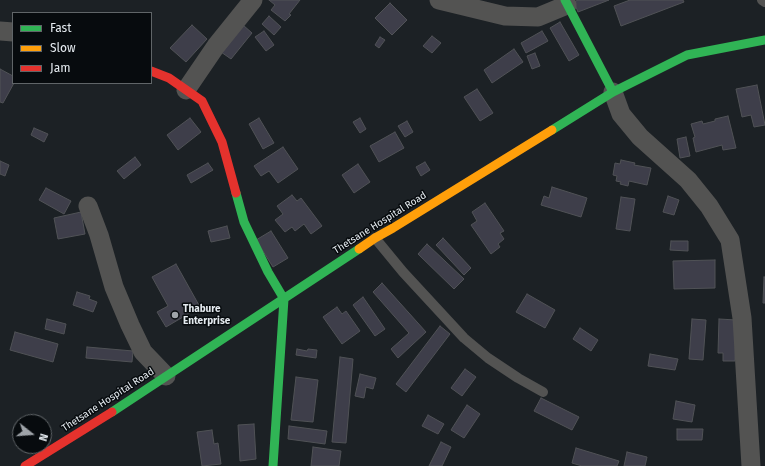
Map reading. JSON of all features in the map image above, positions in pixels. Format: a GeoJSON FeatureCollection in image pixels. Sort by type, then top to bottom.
{"type":"FeatureCollection","features":[{"type":"Feature","properties":{"kind":"main road"},"geometry":{"type":"LineString","coordinates":[[566,3],[613,92]]}},
{"type":"Feature","properties":{"kind":"main road","name":"Thetsane Hospital Road"},"geometry":{"type":"LineString","coordinates":[[25,466],[113,411],[375,238],[613,92],[687,55],[765,40]]}},
{"type":"Feature","properties":{"kind":"main road"},"geometry":{"type":"LineString","coordinates":[[152,71],[169,78],[202,101],[222,142],[244,222],[268,272],[284,299],[273,466]]}},
{"type":"Feature","properties":{"kind":"street"},"geometry":{"type":"LineString","coordinates":[[186,90],[216,46],[253,0]]}},
{"type":"Feature","properties":{"kind":"street"},"geometry":{"type":"LineString","coordinates":[[439,0],[506,16],[538,17],[566,3]]}},
{"type":"Feature","properties":{"kind":"street"},"geometry":{"type":"LineString","coordinates":[[0,31],[12,32]]}},
{"type":"Feature","properties":{"kind":"street"},"geometry":{"type":"LineString","coordinates":[[613,92],[621,114],[640,136],[688,180],[710,206],[730,240],[742,318],[751,466]]}},
{"type":"Feature","properties":{"kind":"street"},"geometry":{"type":"LineString","coordinates":[[88,206],[114,287],[130,325],[143,352],[166,376]]}},
{"type":"Feature","properties":{"kind":"lane"},"geometry":{"type":"LineString","coordinates":[[375,238],[403,272],[464,338],[488,358],[518,378],[543,392]]}},
{"type":"Feature","properties":{"kind":"building"},"geometry":{"type":"Polygon","coordinates":[[[269,0],[300,0],[289,14],[291,15],[285,21],[271,10],[275,5],[269,0]]]}},
{"type":"Feature","properties":{"kind":"building"},"geometry":{"type":"Polygon","coordinates":[[[578,0],[609,0],[578,12],[574,2],[578,0]]]}},
{"type":"Feature","properties":{"kind":"building"},"geometry":{"type":"Polygon","coordinates":[[[630,0],[683,0],[684,2],[621,26],[614,6],[630,0]]]}},
{"type":"Feature","properties":{"kind":"building"},"geometry":{"type":"Polygon","coordinates":[[[390,3],[407,20],[392,35],[375,18],[390,3]]]}},
{"type":"Feature","properties":{"kind":"building"},"geometry":{"type":"Polygon","coordinates":[[[269,16],[281,27],[274,35],[262,24],[269,16]]]}},
{"type":"Feature","properties":{"kind":"building"},"geometry":{"type":"Polygon","coordinates":[[[560,22],[579,55],[569,61],[550,28],[560,22]]]}},
{"type":"Feature","properties":{"kind":"building"},"geometry":{"type":"Polygon","coordinates":[[[192,25],[207,39],[186,62],[170,48],[192,25]]]}},
{"type":"Feature","properties":{"kind":"building"},"geometry":{"type":"Polygon","coordinates":[[[243,25],[252,33],[231,59],[221,52],[243,25]]]}},
{"type":"Feature","properties":{"kind":"building"},"geometry":{"type":"Polygon","coordinates":[[[264,31],[274,45],[266,51],[255,37],[264,31]]]}},
{"type":"Feature","properties":{"kind":"building"},"geometry":{"type":"Polygon","coordinates":[[[542,31],[548,41],[526,53],[521,43],[542,31]]]}},
{"type":"Feature","properties":{"kind":"building"},"geometry":{"type":"Polygon","coordinates":[[[432,36],[441,43],[432,53],[423,46],[432,36]]]}},
{"type":"Feature","properties":{"kind":"building"},"geometry":{"type":"Polygon","coordinates":[[[380,37],[385,40],[379,48],[375,45],[380,37]]]}},
{"type":"Feature","properties":{"kind":"building"},"geometry":{"type":"Polygon","coordinates":[[[514,49],[523,62],[492,83],[484,70],[514,49]]]}},
{"type":"Feature","properties":{"kind":"building"},"geometry":{"type":"Polygon","coordinates":[[[535,53],[540,66],[532,69],[527,56],[535,53]]]}},
{"type":"Feature","properties":{"kind":"building"},"geometry":{"type":"Polygon","coordinates":[[[0,69],[12,75],[12,84],[13,84],[3,103],[0,102],[0,69]]]}},
{"type":"Feature","properties":{"kind":"building"},"geometry":{"type":"Polygon","coordinates":[[[757,85],[765,125],[754,127],[751,115],[742,117],[736,89],[757,85]]]}},
{"type":"Feature","properties":{"kind":"building"},"geometry":{"type":"Polygon","coordinates":[[[477,89],[493,113],[480,121],[464,97],[477,89]]]}},
{"type":"Feature","properties":{"kind":"building"},"geometry":{"type":"Polygon","coordinates":[[[728,116],[736,148],[723,150],[722,145],[696,152],[693,138],[695,137],[691,124],[702,121],[703,124],[728,116]]]}},
{"type":"Feature","properties":{"kind":"building"},"geometry":{"type":"Polygon","coordinates":[[[190,118],[201,132],[178,150],[167,135],[190,118]]]}},
{"type":"Feature","properties":{"kind":"building"},"geometry":{"type":"Polygon","coordinates":[[[259,118],[274,143],[263,149],[249,124],[259,118]]]}},
{"type":"Feature","properties":{"kind":"building"},"geometry":{"type":"Polygon","coordinates":[[[360,118],[366,129],[360,133],[353,122],[360,118]]]}},
{"type":"Feature","properties":{"kind":"building"},"geometry":{"type":"Polygon","coordinates":[[[407,121],[413,132],[405,137],[398,126],[407,121]]]}},
{"type":"Feature","properties":{"kind":"building"},"geometry":{"type":"Polygon","coordinates":[[[34,128],[48,134],[44,142],[31,135],[34,128]]]}},
{"type":"Feature","properties":{"kind":"building"},"geometry":{"type":"Polygon","coordinates":[[[395,132],[404,148],[379,162],[370,146],[395,132]]]}},
{"type":"Feature","properties":{"kind":"building"},"geometry":{"type":"Polygon","coordinates":[[[686,137],[690,156],[680,158],[677,139],[686,137]]]}},
{"type":"Feature","properties":{"kind":"building"},"geometry":{"type":"Polygon","coordinates":[[[283,147],[298,169],[278,183],[269,171],[261,176],[254,166],[283,147]]]}},
{"type":"Feature","properties":{"kind":"building"},"geometry":{"type":"Polygon","coordinates":[[[135,157],[141,165],[124,179],[117,171],[135,157]]]}},
{"type":"Feature","properties":{"kind":"building"},"geometry":{"type":"Polygon","coordinates":[[[621,160],[635,163],[634,165],[651,168],[647,185],[629,181],[628,186],[620,184],[621,182],[616,181],[617,176],[613,175],[615,163],[620,164],[621,160]]]}},
{"type":"Feature","properties":{"kind":"building"},"geometry":{"type":"Polygon","coordinates":[[[0,161],[9,165],[5,176],[0,174],[0,161]]]}},
{"type":"Feature","properties":{"kind":"building"},"geometry":{"type":"Polygon","coordinates":[[[425,162],[430,170],[421,176],[416,167],[425,162]]]}},
{"type":"Feature","properties":{"kind":"building"},"geometry":{"type":"Polygon","coordinates":[[[208,163],[213,170],[191,183],[187,175],[208,163]]]}},
{"type":"Feature","properties":{"kind":"building"},"geometry":{"type":"Polygon","coordinates":[[[358,164],[370,182],[354,193],[342,175],[358,164]]]}},
{"type":"Feature","properties":{"kind":"building"},"geometry":{"type":"Polygon","coordinates":[[[552,187],[587,198],[581,217],[541,205],[544,196],[549,198],[552,187]]]}},
{"type":"Feature","properties":{"kind":"building"},"geometry":{"type":"Polygon","coordinates":[[[46,188],[71,201],[64,214],[39,200],[46,188]]]}},
{"type":"Feature","properties":{"kind":"building"},"geometry":{"type":"Polygon","coordinates":[[[292,195],[297,201],[301,198],[322,226],[311,234],[304,224],[295,231],[292,227],[285,232],[275,220],[283,214],[277,206],[292,195]]]}},
{"type":"Feature","properties":{"kind":"building"},"geometry":{"type":"Polygon","coordinates":[[[668,196],[679,200],[674,215],[663,212],[668,196]]]}},
{"type":"Feature","properties":{"kind":"building"},"geometry":{"type":"Polygon","coordinates":[[[621,197],[635,199],[630,231],[616,229],[621,197]]]}},
{"type":"Feature","properties":{"kind":"building"},"geometry":{"type":"Polygon","coordinates":[[[485,203],[504,231],[500,233],[504,239],[498,244],[500,247],[491,254],[471,225],[477,221],[472,212],[485,203]]]}},
{"type":"Feature","properties":{"kind":"building"},"geometry":{"type":"Polygon","coordinates":[[[81,212],[85,234],[58,239],[54,218],[81,212]]]}},
{"type":"Feature","properties":{"kind":"building"},"geometry":{"type":"Polygon","coordinates":[[[227,226],[230,238],[211,242],[208,231],[227,226]]]}},
{"type":"Feature","properties":{"kind":"building"},"geometry":{"type":"Polygon","coordinates":[[[271,231],[288,258],[273,267],[256,240],[271,231]]]}},
{"type":"Feature","properties":{"kind":"building"},"geometry":{"type":"Polygon","coordinates":[[[443,238],[471,268],[464,275],[436,245],[443,238]]]}},
{"type":"Feature","properties":{"kind":"building"},"geometry":{"type":"Polygon","coordinates":[[[671,241],[688,241],[688,251],[670,250],[671,241]]]}},
{"type":"Feature","properties":{"kind":"building"},"geometry":{"type":"Polygon","coordinates":[[[427,244],[464,279],[454,289],[418,254],[427,244]]]}},
{"type":"Feature","properties":{"kind":"building"},"geometry":{"type":"Polygon","coordinates":[[[715,260],[715,288],[674,289],[673,261],[715,260]]]}},
{"type":"Feature","properties":{"kind":"building"},"geometry":{"type":"Polygon","coordinates":[[[176,264],[200,307],[166,327],[157,312],[168,306],[152,277],[176,264]]]}},
{"type":"Feature","properties":{"kind":"building"},"geometry":{"type":"Polygon","coordinates":[[[764,277],[765,303],[763,303],[764,277]]]}},
{"type":"Feature","properties":{"kind":"building"},"geometry":{"type":"Polygon","coordinates":[[[382,283],[426,332],[398,358],[391,349],[409,333],[373,292],[382,283]]]}},
{"type":"Feature","properties":{"kind":"building"},"geometry":{"type":"Polygon","coordinates":[[[77,292],[90,296],[89,299],[97,302],[93,312],[73,305],[77,292]]]}},
{"type":"Feature","properties":{"kind":"building"},"geometry":{"type":"Polygon","coordinates":[[[527,294],[555,310],[545,328],[516,312],[527,294]]]}},
{"type":"Feature","properties":{"kind":"building"},"geometry":{"type":"Polygon","coordinates":[[[363,297],[385,329],[375,336],[353,305],[363,297]]]}},
{"type":"Feature","properties":{"kind":"building"},"geometry":{"type":"Polygon","coordinates":[[[337,307],[342,314],[346,311],[360,331],[342,344],[323,317],[337,307]]]}},
{"type":"Feature","properties":{"kind":"building"},"geometry":{"type":"Polygon","coordinates":[[[47,319],[66,324],[64,334],[45,329],[47,319]]]}},
{"type":"Feature","properties":{"kind":"building"},"geometry":{"type":"Polygon","coordinates":[[[692,319],[706,320],[703,360],[689,359],[692,319]]]}},
{"type":"Feature","properties":{"kind":"building"},"geometry":{"type":"Polygon","coordinates":[[[719,319],[736,320],[735,361],[723,361],[723,353],[718,353],[719,319]]]}},
{"type":"Feature","properties":{"kind":"building"},"geometry":{"type":"Polygon","coordinates":[[[440,326],[450,334],[406,392],[396,384],[440,326]]]}},
{"type":"Feature","properties":{"kind":"building"},"geometry":{"type":"Polygon","coordinates":[[[580,328],[598,340],[591,351],[573,339],[580,328]]]}},
{"type":"Feature","properties":{"kind":"building"},"geometry":{"type":"Polygon","coordinates":[[[15,332],[58,344],[53,362],[10,350],[15,332]]]}},
{"type":"Feature","properties":{"kind":"building"},"geometry":{"type":"Polygon","coordinates":[[[87,347],[133,351],[132,362],[86,358],[87,347]]]}},
{"type":"Feature","properties":{"kind":"building"},"geometry":{"type":"Polygon","coordinates":[[[297,349],[307,351],[308,349],[317,350],[316,358],[296,355],[297,349]]]}},
{"type":"Feature","properties":{"kind":"building"},"geometry":{"type":"Polygon","coordinates":[[[650,354],[678,359],[675,370],[648,366],[650,354]]]}},
{"type":"Feature","properties":{"kind":"building"},"geometry":{"type":"Polygon","coordinates":[[[340,357],[353,359],[346,443],[332,442],[340,357]]]}},
{"type":"Feature","properties":{"kind":"building"},"geometry":{"type":"Polygon","coordinates":[[[465,369],[476,377],[462,396],[451,388],[465,369]]]}},
{"type":"Feature","properties":{"kind":"building"},"geometry":{"type":"Polygon","coordinates":[[[360,374],[376,378],[373,389],[366,387],[364,398],[355,396],[360,374]]]}},
{"type":"Feature","properties":{"kind":"building"},"geometry":{"type":"Polygon","coordinates":[[[296,377],[318,380],[313,422],[291,420],[296,377]]]}},
{"type":"Feature","properties":{"kind":"building"},"geometry":{"type":"Polygon","coordinates":[[[541,398],[579,417],[572,430],[534,411],[541,398]]]}},
{"type":"Feature","properties":{"kind":"building"},"geometry":{"type":"Polygon","coordinates":[[[676,401],[695,405],[692,422],[673,419],[676,401]]]}},
{"type":"Feature","properties":{"kind":"building"},"geometry":{"type":"Polygon","coordinates":[[[467,405],[480,414],[464,438],[451,430],[467,405]]]}},
{"type":"Feature","properties":{"kind":"building"},"geometry":{"type":"Polygon","coordinates":[[[428,415],[444,424],[438,434],[422,426],[428,415]]]}},
{"type":"Feature","properties":{"kind":"building"},"geometry":{"type":"Polygon","coordinates":[[[254,424],[256,459],[240,461],[238,425],[254,424]]]}},
{"type":"Feature","properties":{"kind":"building"},"geometry":{"type":"Polygon","coordinates":[[[289,426],[327,431],[325,444],[288,439],[289,426]]]}},
{"type":"Feature","properties":{"kind":"building"},"geometry":{"type":"Polygon","coordinates":[[[677,429],[703,429],[702,440],[677,440],[677,429]]]}},
{"type":"Feature","properties":{"kind":"building"},"geometry":{"type":"Polygon","coordinates":[[[212,430],[214,444],[218,443],[221,464],[202,466],[197,432],[212,430]]]}},
{"type":"Feature","properties":{"kind":"building"},"geometry":{"type":"Polygon","coordinates":[[[441,442],[451,447],[442,466],[429,466],[441,442]]]}},
{"type":"Feature","properties":{"kind":"building"},"geometry":{"type":"Polygon","coordinates":[[[313,447],[341,451],[339,466],[311,466],[313,447]]]}},
{"type":"Feature","properties":{"kind":"building"},"geometry":{"type":"Polygon","coordinates":[[[576,448],[619,461],[617,466],[582,466],[572,463],[576,448]]]}},
{"type":"Feature","properties":{"kind":"building"},"geometry":{"type":"Polygon","coordinates":[[[627,452],[647,457],[645,466],[624,466],[627,452]]]}},
{"type":"Feature","properties":{"kind":"traffic: fast"},"geometry":{"type":"LineString","coordinates":[[565,0],[613,92]]}},
{"type":"Feature","properties":{"kind":"traffic: fast"},"geometry":{"type":"LineString","coordinates":[[552,130],[613,92],[687,55],[765,40]]}},
{"type":"Feature","properties":{"kind":"traffic: fast"},"geometry":{"type":"LineString","coordinates":[[236,193],[244,222],[268,272],[284,299],[273,466]]}},
{"type":"Feature","properties":{"kind":"traffic: fast"},"geometry":{"type":"LineString","coordinates":[[112,412],[359,249]]}},
{"type":"Feature","properties":{"kind":"traffic: slow"},"geometry":{"type":"LineString","coordinates":[[359,249],[552,130]]}},
{"type":"Feature","properties":{"kind":"traffic: jam"},"geometry":{"type":"LineString","coordinates":[[152,71],[169,78],[202,101],[222,142],[236,193]]}},
{"type":"Feature","properties":{"kind":"traffic: jam"},"geometry":{"type":"LineString","coordinates":[[25,466],[112,412]]}},
{"type":"Feature","properties":{"kind":"place","name":"Thabure Enterprise"},"geometry":{"type":"Point","coordinates":[175,315]}}]}
